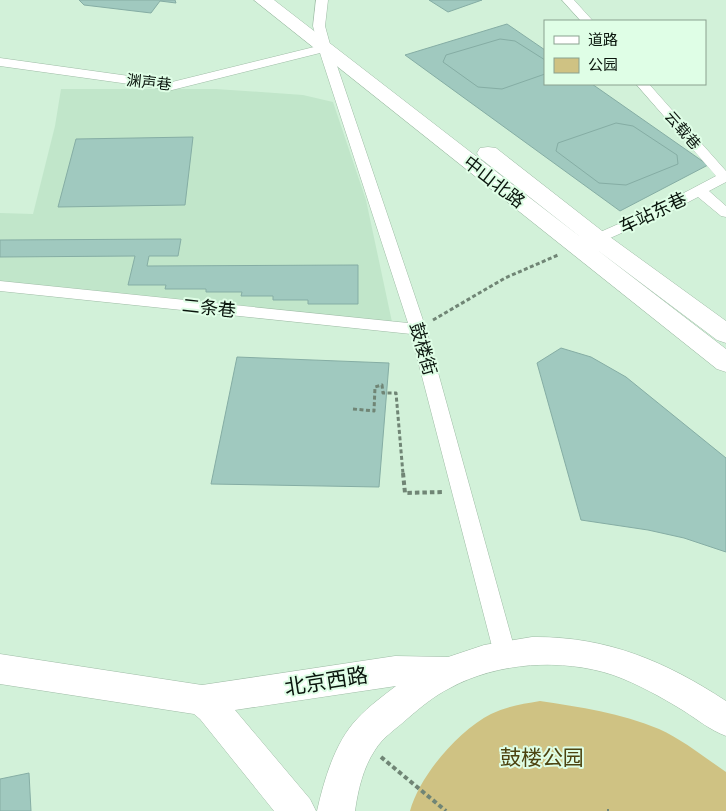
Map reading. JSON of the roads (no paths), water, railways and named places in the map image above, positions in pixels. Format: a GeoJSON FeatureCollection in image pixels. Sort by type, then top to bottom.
{"type":"FeatureCollection","features":[{"type":"Feature","properties":{"kind":"main road","name":"中山北路"},"geometry":{"type":"LineString","coordinates":[[263,0],[588,243],[726,334]]}},
{"type":"Feature","properties":{"kind":"main road","name":"中山北路"},"geometry":{"type":"LineString","coordinates":[[284,0],[527,182],[588,243],[726,363]]}},
{"type":"Feature","properties":{"kind":"main road"},"geometry":{"type":"LineString","coordinates":[[336,811],[346,773],[362,740],[372,727],[418,689],[451,671],[505,654],[536,650],[580,653],[605,658],[667,684],[726,720]]}},
{"type":"Feature","properties":{"kind":"main road","name":"北京西路"},"geometry":{"type":"LineString","coordinates":[[0,669],[202,700],[395,671],[451,671]]}},
{"type":"Feature","properties":{"kind":"main road"},"geometry":{"type":"LineString","coordinates":[[202,700],[212,708],[297,811]]}},
{"type":"Feature","properties":{"kind":"street"},"geometry":{"type":"LineString","coordinates":[[319,26],[322,0]]}},
{"type":"Feature","properties":{"kind":"street"},"geometry":{"type":"LineString","coordinates":[[568,0],[586,20]]}},
{"type":"Feature","properties":{"kind":"street","name":"鼓楼街"},"geometry":{"type":"LineString","coordinates":[[319,26],[418,329],[505,654]]}},
{"type":"Feature","properties":{"kind":"street","name":"渊声巷"},"geometry":{"type":"LineString","coordinates":[[0,62],[172,86],[325,48]]}},
{"type":"Feature","properties":{"kind":"street","name":"云载巷"},"geometry":{"type":"LineString","coordinates":[[643,85],[725,176]]}},
{"type":"Feature","properties":{"kind":"street","name":"车站东巷"},"geometry":{"type":"LineString","coordinates":[[588,243],[700,191],[725,176]]}},
{"type":"Feature","properties":{"kind":"street"},"geometry":{"type":"LineString","coordinates":[[700,191],[726,213]]}},
{"type":"Feature","properties":{"kind":"street","name":"二条巷"},"geometry":{"type":"LineString","coordinates":[[0,286],[418,329]]}},
{"type":"Feature","properties":{"kind":"park label","name":"鼓楼公园"},"geometry":{"type":"Point","coordinates":[542,757]}}]}
